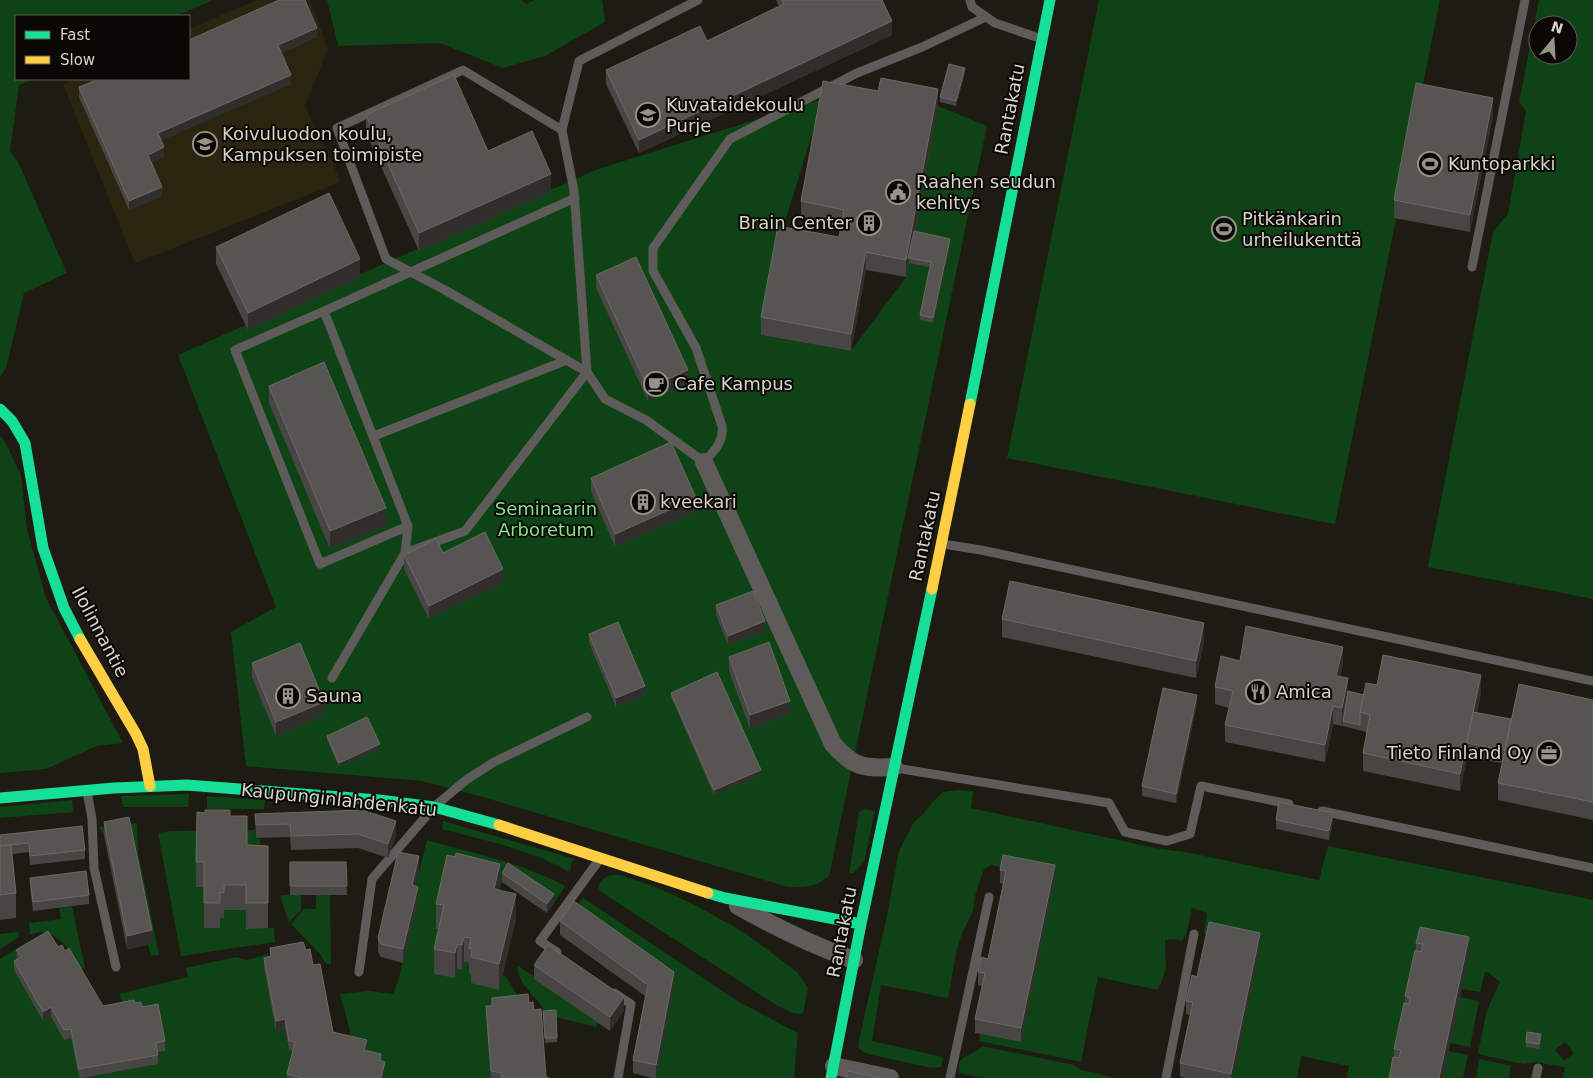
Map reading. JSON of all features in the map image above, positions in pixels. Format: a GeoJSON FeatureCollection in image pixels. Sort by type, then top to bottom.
{"type":"FeatureCollection","features":[{"type":"Feature","properties":{"kind":"street","name":"Rantakatu"},"geometry":{"type":"LineString","coordinates":[[832,1072],[861,924],[941,544],[1050,0]]}},
{"type":"Feature","properties":{"kind":"street","name":"Ilolinnantie"},"geometry":{"type":"LineString","coordinates":[[0,409],[12,421],[25,443],[43,548],[55,586],[77,634],[136,734],[143,749],[150,786]]}},
{"type":"Feature","properties":{"kind":"street"},"geometry":{"type":"LineString","coordinates":[[704,462],[833,744],[849,761],[860,766],[871,769],[894,767]]}},
{"type":"Feature","properties":{"kind":"street","name":"Kaupunginlahdenkatu"},"geometry":{"type":"LineString","coordinates":[[0,798],[150,786],[187,785],[379,800],[434,807],[493,823],[724,898],[861,924]]}},
{"type":"Feature","properties":{"kind":"street","name":"Kaupunginlahdenkatu"},"geometry":{"type":"LineString","coordinates":[[724,898],[786,931],[854,960]]}},
{"type":"Feature","properties":{"kind":"street"},"geometry":{"type":"LineString","coordinates":[[832,1072],[890,1078]]}},
{"type":"Feature","properties":{"kind":"lane"},"geometry":{"type":"LineString","coordinates":[[405,553],[465,531],[587,372],[575,198],[562,130],[579,61],[698,0]]}},
{"type":"Feature","properties":{"kind":"lane"},"geometry":{"type":"LineString","coordinates":[[970,0],[972,7],[995,23],[1042,39]]}},
{"type":"Feature","properties":{"kind":"lane"},"geometry":{"type":"LineString","coordinates":[[1472,267],[1525,0]]}},
{"type":"Feature","properties":{"kind":"lane"},"geometry":{"type":"LineString","coordinates":[[562,130],[463,70],[337,128],[386,259],[587,372],[604,399],[646,420],[704,462],[719,445],[723,432],[722,426],[696,348],[654,271],[653,248],[730,138],[857,74],[922,48],[986,16]]}},
{"type":"Feature","properties":{"kind":"lane"},"geometry":{"type":"LineString","coordinates":[[408,526],[320,564],[235,350],[575,198]]}},
{"type":"Feature","properties":{"kind":"lane"},"geometry":{"type":"LineString","coordinates":[[324,311],[408,526],[405,553],[332,678]]}},
{"type":"Feature","properties":{"kind":"lane"},"geometry":{"type":"LineString","coordinates":[[374,436],[566,360]]}},
{"type":"Feature","properties":{"kind":"lane"},"geometry":{"type":"LineString","coordinates":[[941,544],[990,552],[1593,681]]}},
{"type":"Feature","properties":{"kind":"lane"},"geometry":{"type":"LineString","coordinates":[[358,972],[372,879],[434,807],[466,780],[494,762],[587,717]]}},
{"type":"Feature","properties":{"kind":"lane"},"geometry":{"type":"LineString","coordinates":[[894,767],[1109,803],[1125,832],[1167,841],[1190,834],[1201,786],[1296,806]]}},
{"type":"Feature","properties":{"kind":"lane"},"geometry":{"type":"LineString","coordinates":[[87,791],[92,819],[94,868],[116,967]]}},
{"type":"Feature","properties":{"kind":"lane"},"geometry":{"type":"LineString","coordinates":[[1316,810],[1593,868]]}},
{"type":"Feature","properties":{"kind":"lane"},"geometry":{"type":"LineString","coordinates":[[563,957],[540,941],[600,858]]}},
{"type":"Feature","properties":{"kind":"lane"},"geometry":{"type":"LineString","coordinates":[[950,1078],[988,897]]}},
{"type":"Feature","properties":{"kind":"lane"},"geometry":{"type":"LineString","coordinates":[[1166,1078],[1194,934]]}},
{"type":"Feature","properties":{"kind":"lane"},"geometry":{"type":"LineString","coordinates":[[608,988],[631,1004],[618,1078]]}},
{"type":"Feature","properties":{"kind":"lane"},"geometry":{"type":"LineString","coordinates":[[1536,1078],[1538,1068]]}},
{"type":"Feature","properties":{"kind":"shaded area","name":"Koivuluodon koulu, Kampuksen toimipiste"},"geometry":{"type":"Polygon","coordinates":[[[257,0],[310,0],[328,49],[305,106],[341,182],[135,263],[63,84],[73,80],[190,80],[190,29],[257,0]]]}},
{"type":"Feature","properties":{"kind":"green space"},"geometry":{"type":"Polygon","coordinates":[[[0,0],[213,0],[178,15],[15,15],[15,80],[32,80],[19,85],[10,151],[18,162],[67,273],[24,293],[6,368],[0,377],[0,0]]]}},
{"type":"Feature","properties":{"kind":"green space"},"geometry":{"type":"Polygon","coordinates":[[[327,0],[522,0],[526,4],[535,0],[602,0],[605,22],[545,56],[503,68],[440,43],[338,46],[327,0]]]}},
{"type":"Feature","properties":{"kind":"green space","name":"Pitkänkarin urheilukenttä"},"geometry":{"type":"Polygon","coordinates":[[[1099,0],[1440,0],[1335,524],[1007,458],[1099,0]]]}},
{"type":"Feature","properties":{"kind":"green space"},"geometry":{"type":"Polygon","coordinates":[[[1539,0],[1593,0],[1593,599],[1428,567],[1493,232],[1508,214],[1526,111],[1519,102],[1528,56],[1528,65],[1578,65],[1578,15],[1536,15],[1539,0]]]}},
{"type":"Feature","properties":{"kind":"green space","name":"Seminaarin Arboretum"},"geometry":{"type":"Polygon","coordinates":[[[823,99],[778,244],[761,335],[851,351],[906,277],[938,106],[987,126],[829,876],[819,883],[810,886],[788,887],[483,797],[422,781],[246,766],[231,632],[276,607],[178,355],[598,169],[823,99]]]}},
{"type":"Feature","properties":{"kind":"green space"},"geometry":{"type":"Polygon","coordinates":[[[0,435],[21,475],[27,529],[46,598],[123,743],[97,746],[46,769],[0,773],[0,435]]]}},
{"type":"Feature","properties":{"kind":"green space"},"geometry":{"type":"Polygon","coordinates":[[[973,791],[971,808],[1155,848],[1190,853],[1319,880],[1328,846],[1593,900],[1593,1078],[1563,1078],[1565,1067],[1534,1062],[1523,1064],[1478,1053],[1487,1010],[1500,982],[1488,972],[1485,972],[1480,992],[1462,989],[1469,955],[1393,1078],[1347,1078],[1349,1066],[1301,1056],[1297,1078],[1233,1078],[1260,947],[1204,933],[1207,913],[1192,908],[1187,930],[1182,941],[1165,940],[1166,969],[1158,990],[1098,977],[1081,1062],[979,1041],[980,1034],[1020,1042],[1003,868],[992,865],[984,869],[975,896],[973,911],[962,933],[957,949],[948,998],[881,985],[872,1041],[943,1057],[941,1067],[932,1068],[863,1052],[858,1047],[859,1040],[887,916],[899,851],[914,822],[943,792],[973,791]],[[1565,1042],[1555,1050],[1564,1061],[1574,1053],[1565,1042]]]}},
{"type":"Feature","properties":{"kind":"green space"},"geometry":{"type":"Polygon","coordinates":[[[189,794],[188,807],[123,807],[121,796],[189,794]]]}},
{"type":"Feature","properties":{"kind":"green space"},"geometry":{"type":"Polygon","coordinates":[[[207,796],[265,800],[264,809],[207,809],[207,796]]]}},
{"type":"Feature","properties":{"kind":"green space"},"geometry":{"type":"Polygon","coordinates":[[[72,800],[73,812],[0,818],[0,807],[72,800]]]}},
{"type":"Feature","properties":{"kind":"green space"},"geometry":{"type":"Polygon","coordinates":[[[865,809],[875,811],[864,862],[853,873],[849,873],[859,812],[865,809]]]}},
{"type":"Feature","properties":{"kind":"green space"},"geometry":{"type":"Polygon","coordinates":[[[443,821],[575,859],[571,863],[570,872],[542,858],[500,844],[442,829],[443,821]]]}},
{"type":"Feature","properties":{"kind":"green space"},"geometry":{"type":"Polygon","coordinates":[[[137,823],[138,852],[159,955],[151,956],[148,945],[152,944],[128,830],[104,835],[99,827],[137,823]]]}},
{"type":"Feature","properties":{"kind":"green space"},"geometry":{"type":"Polygon","coordinates":[[[255,830],[256,838],[260,839],[261,871],[196,887],[204,887],[220,918],[224,918],[224,910],[246,910],[246,928],[274,928],[275,942],[181,956],[158,833],[171,831],[255,830]]]}},
{"type":"Feature","properties":{"kind":"green space"},"geometry":{"type":"Polygon","coordinates":[[[427,840],[515,865],[565,886],[554,903],[502,882],[500,889],[456,879],[437,928],[444,930],[457,969],[462,970],[464,962],[471,963],[472,974],[499,990],[503,975],[506,976],[522,1004],[491,1078],[384,1078],[385,1071],[348,1044],[350,1031],[340,994],[370,991],[393,994],[398,982],[417,901],[412,899],[427,840]]]}},
{"type":"Feature","properties":{"kind":"green space"},"geometry":{"type":"Polygon","coordinates":[[[610,875],[621,875],[658,888],[697,906],[745,933],[797,972],[808,988],[803,1014],[793,1013],[778,1006],[601,892],[599,886],[601,882],[610,875]]]}},
{"type":"Feature","properties":{"kind":"green space"},"geometry":{"type":"Polygon","coordinates":[[[281,895],[301,895],[301,910],[289,922],[282,903],[281,895]]]}},
{"type":"Feature","properties":{"kind":"green space"},"geometry":{"type":"Polygon","coordinates":[[[316,895],[330,895],[331,964],[325,963],[321,955],[291,924],[304,909],[316,909],[316,895]]]}},
{"type":"Feature","properties":{"kind":"green space"},"geometry":{"type":"Polygon","coordinates":[[[582,897],[734,999],[798,1033],[794,1078],[656,1078],[674,986],[574,915],[582,897]]]}},
{"type":"Feature","properties":{"kind":"green space"},"geometry":{"type":"Polygon","coordinates":[[[72,906],[85,968],[82,969],[60,940],[54,936],[41,932],[30,935],[29,923],[61,919],[59,908],[72,906]]]}},
{"type":"Feature","properties":{"kind":"green space"},"geometry":{"type":"Polygon","coordinates":[[[18,932],[19,937],[0,949],[0,934],[18,932]]]}},
{"type":"Feature","properties":{"kind":"green space"},"geometry":{"type":"Polygon","coordinates":[[[42,938],[17,959],[43,1020],[51,1017],[64,1039],[71,1038],[79,1078],[0,1078],[0,959],[27,942],[42,938]]]}},
{"type":"Feature","properties":{"kind":"green space"},"geometry":{"type":"Polygon","coordinates":[[[268,954],[289,1050],[295,1051],[289,1078],[83,1078],[158,1064],[126,1011],[119,994],[188,977],[186,968],[236,957],[247,960],[268,954]]]}},
{"type":"Feature","properties":{"kind":"green space"},"geometry":{"type":"Polygon","coordinates":[[[518,966],[598,1022],[596,1027],[547,1015],[519,976],[518,966]]]}},
{"type":"Feature","properties":{"kind":"green space"},"geometry":{"type":"Polygon","coordinates":[[[1460,997],[1479,1001],[1470,1047],[1450,1043],[1460,997]]]}},
{"type":"Feature","properties":{"kind":"green space"},"geometry":{"type":"Polygon","coordinates":[[[982,1046],[1074,1065],[1081,1070],[1117,1078],[983,1078],[959,1073],[962,1059],[982,1046]]]}},
{"type":"Feature","properties":{"kind":"green space"},"geometry":{"type":"Polygon","coordinates":[[[1449,1051],[1468,1055],[1463,1078],[1443,1078],[1449,1051]]]}},
{"type":"Feature","properties":{"kind":"green space"},"geometry":{"type":"Polygon","coordinates":[[[1479,1059],[1511,1066],[1509,1078],[1476,1078],[1479,1059]]]}},
{"type":"Feature","properties":{"kind":"building"},"geometry":{"type":"Polygon","coordinates":[[[279,0],[305,0],[317,28],[278,45],[291,75],[158,133],[164,147],[148,155],[162,187],[129,201],[79,87],[96,80],[190,80],[190,40],[279,0]]]}},
{"type":"Feature","properties":{"kind":"building"},"geometry":{"type":"Polygon","coordinates":[[[782,0],[882,0],[892,21],[639,140],[606,70],[700,26],[707,41],[784,4],[782,0]]]}},
{"type":"Feature","properties":{"kind":"building"},"geometry":{"type":"Polygon","coordinates":[[[949,64],[965,68],[956,101],[940,97],[949,64]]]}},
{"type":"Feature","properties":{"kind":"building"},"geometry":{"type":"Polygon","coordinates":[[[454,75],[488,151],[532,131],[551,174],[419,233],[366,115],[454,75]]]}},
{"type":"Feature","properties":{"kind":"building","name":"Brain Center"},"geometry":{"type":"Polygon","coordinates":[[[881,78],[938,89],[906,260],[866,252],[851,334],[761,317],[778,226],[839,237],[844,210],[801,201],[823,81],[878,91],[881,78]]]}},
{"type":"Feature","properties":{"kind":"building"},"geometry":{"type":"Polygon","coordinates":[[[1416,83],[1493,98],[1470,215],[1394,200],[1416,83]]]}},
{"type":"Feature","properties":{"kind":"building"},"geometry":{"type":"Polygon","coordinates":[[[329,193],[360,259],[248,313],[216,247],[329,193]]]}},
{"type":"Feature","properties":{"kind":"building"},"geometry":{"type":"Polygon","coordinates":[[[914,231],[950,239],[933,318],[920,315],[931,262],[908,258],[914,231]]]}},
{"type":"Feature","properties":{"kind":"building"},"geometry":{"type":"Polygon","coordinates":[[[636,257],[688,370],[648,388],[596,275],[636,257]]]}},
{"type":"Feature","properties":{"kind":"building"},"geometry":{"type":"Polygon","coordinates":[[[324,362],[386,508],[330,531],[269,386],[324,362]]]}},
{"type":"Feature","properties":{"kind":"building","name":"kveekari"},"geometry":{"type":"Polygon","coordinates":[[[671,442],[696,498],[615,534],[591,478],[671,442]]]}},
{"type":"Feature","properties":{"kind":"building"},"geometry":{"type":"Polygon","coordinates":[[[485,532],[503,569],[429,606],[404,555],[436,539],[443,553],[485,532]]]}},
{"type":"Feature","properties":{"kind":"building"},"geometry":{"type":"Polygon","coordinates":[[[1010,581],[1204,623],[1196,661],[1002,619],[1010,581]]]}},
{"type":"Feature","properties":{"kind":"building"},"geometry":{"type":"Polygon","coordinates":[[[753,591],[765,621],[728,636],[716,605],[753,591]]]}},
{"type":"Feature","properties":{"kind":"building"},"geometry":{"type":"Polygon","coordinates":[[[618,622],[645,686],[616,698],[589,634],[618,622]]]}},
{"type":"Feature","properties":{"kind":"building"},"geometry":{"type":"Polygon","coordinates":[[[1246,626],[1343,647],[1336,676],[1348,678],[1342,708],[1333,706],[1325,745],[1225,725],[1233,691],[1215,687],[1221,656],[1240,661],[1246,626]]]}},
{"type":"Feature","properties":{"kind":"building"},"geometry":{"type":"Polygon","coordinates":[[[769,642],[790,701],[750,715],[729,657],[769,642]]]}},
{"type":"Feature","properties":{"kind":"building","name":"Sauna"},"geometry":{"type":"Polygon","coordinates":[[[300,643],[324,702],[276,722],[252,663],[300,643]]]}},
{"type":"Feature","properties":{"kind":"building"},"geometry":{"type":"Polygon","coordinates":[[[1383,655],[1481,675],[1460,774],[1363,753],[1370,715],[1360,712],[1366,683],[1377,685],[1383,655]]]}},
{"type":"Feature","properties":{"kind":"building"},"geometry":{"type":"Polygon","coordinates":[[[717,672],[761,770],[714,790],[671,693],[717,672]]]}},
{"type":"Feature","properties":{"kind":"building"},"geometry":{"type":"Polygon","coordinates":[[[1519,684],[1593,700],[1593,802],[1498,783],[1519,684]]]}},
{"type":"Feature","properties":{"kind":"building"},"geometry":{"type":"Polygon","coordinates":[[[1163,688],[1197,695],[1176,794],[1142,786],[1163,688]]]}},
{"type":"Feature","properties":{"kind":"building"},"geometry":{"type":"Polygon","coordinates":[[[1348,691],[1364,695],[1360,712],[1360,725],[1343,721],[1348,691]]]}},
{"type":"Feature","properties":{"kind":"building"},"geometry":{"type":"Polygon","coordinates":[[[1473,712],[1511,719],[1505,750],[1467,743],[1473,712]]]}},
{"type":"Feature","properties":{"kind":"building"},"geometry":{"type":"Polygon","coordinates":[[[367,717],[380,744],[339,763],[327,736],[367,717]]]}},
{"type":"Feature","properties":{"kind":"building"},"geometry":{"type":"Polygon","coordinates":[[[1279,802],[1333,813],[1329,831],[1276,820],[1279,802]]]}},
{"type":"Feature","properties":{"kind":"building"},"geometry":{"type":"Polygon","coordinates":[[[205,810],[230,810],[230,816],[247,816],[247,845],[268,846],[268,903],[246,903],[246,885],[224,885],[224,893],[220,892],[220,903],[204,903],[204,862],[196,862],[197,812],[205,813],[205,810]]]}},
{"type":"Feature","properties":{"kind":"building"},"geometry":{"type":"Polygon","coordinates":[[[362,810],[396,821],[388,844],[358,834],[291,836],[290,824],[256,825],[255,814],[362,810]]]}},
{"type":"Feature","properties":{"kind":"building"},"geometry":{"type":"Polygon","coordinates":[[[129,817],[152,930],[127,936],[104,822],[129,817]]]}},
{"type":"Feature","properties":{"kind":"building"},"geometry":{"type":"Polygon","coordinates":[[[82,826],[85,850],[30,856],[29,843],[0,846],[0,835],[82,826]]]}},
{"type":"Feature","properties":{"kind":"building"},"geometry":{"type":"Polygon","coordinates":[[[11,845],[16,893],[0,895],[0,846],[11,845]]]}},
{"type":"Feature","properties":{"kind":"building"},"geometry":{"type":"Polygon","coordinates":[[[398,852],[419,856],[412,885],[418,887],[403,949],[381,944],[378,938],[398,852]]]}},
{"type":"Feature","properties":{"kind":"building"},"geometry":{"type":"Polygon","coordinates":[[[456,853],[500,864],[494,889],[516,894],[499,964],[471,957],[472,949],[469,948],[471,938],[464,937],[462,945],[457,944],[455,953],[434,949],[444,905],[436,904],[447,855],[455,857],[456,853]]]}},
{"type":"Feature","properties":{"kind":"building"},"geometry":{"type":"Polygon","coordinates":[[[1003,855],[1055,865],[1021,1028],[975,1019],[985,973],[978,972],[981,957],[988,959],[1006,871],[1000,870],[1003,855]]]}},
{"type":"Feature","properties":{"kind":"building"},"geometry":{"type":"Polygon","coordinates":[[[290,862],[346,862],[347,886],[290,886],[290,862]]]}},
{"type":"Feature","properties":{"kind":"building"},"geometry":{"type":"Polygon","coordinates":[[[508,863],[554,894],[547,904],[502,873],[508,863]]]}},
{"type":"Feature","properties":{"kind":"building"},"geometry":{"type":"Polygon","coordinates":[[[86,871],[89,895],[33,902],[30,878],[86,871]]]}},
{"type":"Feature","properties":{"kind":"building"},"geometry":{"type":"Polygon","coordinates":[[[574,901],[674,972],[656,1065],[633,1060],[648,985],[560,921],[574,901]]]}},
{"type":"Feature","properties":{"kind":"building"},"geometry":{"type":"Polygon","coordinates":[[[1209,922],[1260,933],[1231,1074],[1180,1063],[1193,1002],[1186,1001],[1192,975],[1197,977],[1209,922]]]}},
{"type":"Feature","properties":{"kind":"building"},"geometry":{"type":"Polygon","coordinates":[[[1420,927],[1469,937],[1439,1078],[1389,1078],[1393,1057],[1399,1058],[1401,1050],[1394,1049],[1404,1003],[1409,1004],[1410,998],[1405,996],[1415,950],[1421,952],[1423,944],[1416,943],[1420,927]]]}},
{"type":"Feature","properties":{"kind":"building"},"geometry":{"type":"Polygon","coordinates":[[[48,931],[58,947],[62,945],[65,951],[69,948],[103,1006],[134,1000],[135,1003],[141,1002],[142,1007],[158,1004],[165,1041],[156,1043],[158,1055],[79,1069],[71,1029],[64,1030],[51,1007],[43,1012],[14,961],[21,957],[16,950],[48,931]]]}},
{"type":"Feature","properties":{"kind":"building"},"geometry":{"type":"Polygon","coordinates":[[[303,942],[306,950],[310,949],[313,965],[320,964],[333,1032],[367,1040],[364,1050],[381,1054],[380,1060],[385,1062],[381,1078],[302,1078],[287,1074],[295,1042],[289,1041],[285,1019],[276,1021],[264,958],[271,956],[270,948],[303,942]]]}},
{"type":"Feature","properties":{"kind":"building"},"geometry":{"type":"Polygon","coordinates":[[[548,945],[624,997],[610,1017],[534,965],[548,945]]]}},
{"type":"Feature","properties":{"kind":"building"},"geometry":{"type":"Polygon","coordinates":[[[528,994],[529,1003],[533,1002],[534,1010],[541,1009],[546,1077],[549,1078],[501,1078],[502,1073],[491,1071],[486,1006],[492,1006],[492,998],[528,994]]]}},
{"type":"Feature","properties":{"kind":"building"},"geometry":{"type":"Polygon","coordinates":[[[556,1010],[557,1038],[545,1038],[543,1011],[556,1010]]]}},
{"type":"Feature","properties":{"kind":"building"},"geometry":{"type":"Polygon","coordinates":[[[1527,1032],[1541,1034],[1539,1044],[1526,1042],[1527,1032]]]}},
{"type":"Feature","properties":{"kind":"building"},"geometry":{"type":"Polygon","coordinates":[[[848,1071],[880,1078],[846,1078],[848,1071]]]}},
{"type":"Feature","properties":{"kind":"traffic: fast"},"geometry":{"type":"LineString","coordinates":[[970,404],[1050,0]]}},
{"type":"Feature","properties":{"kind":"traffic: fast"},"geometry":{"type":"LineString","coordinates":[[0,409],[12,421],[25,443],[43,548],[64,608],[80,639]]}},
{"type":"Feature","properties":{"kind":"traffic: fast"},"geometry":{"type":"LineString","coordinates":[[831,1078],[861,924],[932,589]]}},
{"type":"Feature","properties":{"kind":"traffic: fast"},"geometry":{"type":"LineString","coordinates":[[0,798],[114,788],[187,785],[379,800],[434,807],[499,825]]}},
{"type":"Feature","properties":{"kind":"traffic: fast"},"geometry":{"type":"LineString","coordinates":[[708,893],[725,898],[861,924]]}},
{"type":"Feature","properties":{"kind":"traffic: slow"},"geometry":{"type":"LineString","coordinates":[[932,589],[970,404]]}},
{"type":"Feature","properties":{"kind":"traffic: slow"},"geometry":{"type":"LineString","coordinates":[[80,639],[136,734],[143,749],[150,786]]}},
{"type":"Feature","properties":{"kind":"traffic: slow"},"geometry":{"type":"LineString","coordinates":[[499,825],[708,893]]}},
{"type":"Feature","properties":{"kind":"place","name":"Kuvataidekoulu Purje"},"geometry":{"type":"Point","coordinates":[648,115]}},
{"type":"Feature","properties":{"kind":"place","name":"Koivuluodon koulu, Kampuksen toimipiste"},"geometry":{"type":"Point","coordinates":[205,144]}},
{"type":"Feature","properties":{"kind":"place","name":"Kuntoparkki"},"geometry":{"type":"Point","coordinates":[1430,164]}},
{"type":"Feature","properties":{"kind":"place","name":"Raahen seudun kehitys"},"geometry":{"type":"Point","coordinates":[898,192]}},
{"type":"Feature","properties":{"kind":"place","name":"Brain Center"},"geometry":{"type":"Point","coordinates":[869,223]}},
{"type":"Feature","properties":{"kind":"place","name":"Pitkänkarin urheilukenttä"},"geometry":{"type":"Point","coordinates":[1224,229]}},
{"type":"Feature","properties":{"kind":"place","name":"Cafe Kampus"},"geometry":{"type":"Point","coordinates":[656,384]}},
{"type":"Feature","properties":{"kind":"place","name":"kveekari"},"geometry":{"type":"Point","coordinates":[643,502]}},
{"type":"Feature","properties":{"kind":"place","name":"Amica"},"geometry":{"type":"Point","coordinates":[1258,692]}},
{"type":"Feature","properties":{"kind":"place","name":"Sauna"},"geometry":{"type":"Point","coordinates":[288,696]}},
{"type":"Feature","properties":{"kind":"place","name":"Tieto Finland Oy"},"geometry":{"type":"Point","coordinates":[1549,753]}}]}
